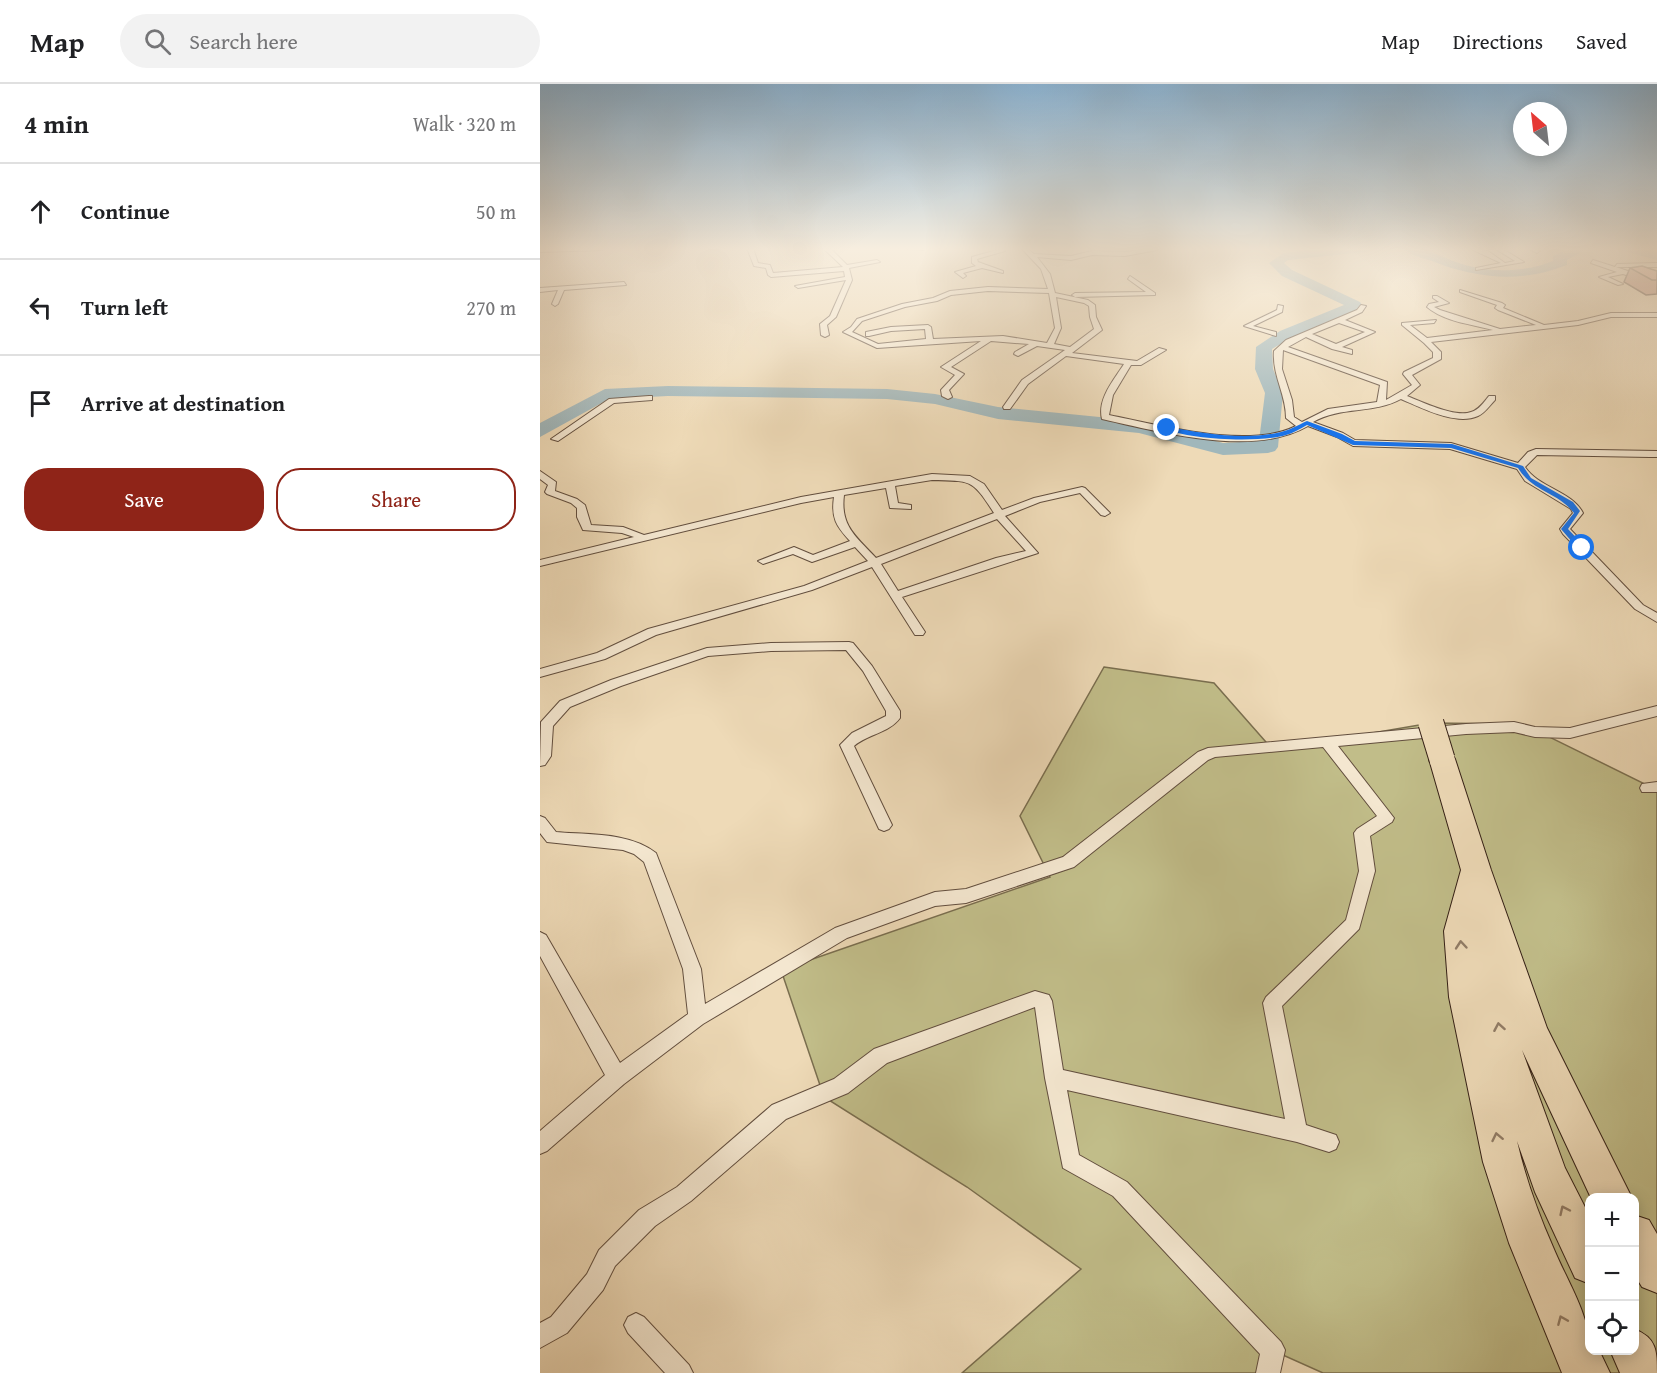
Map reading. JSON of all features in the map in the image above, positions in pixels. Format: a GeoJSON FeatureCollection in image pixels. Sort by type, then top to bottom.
{"type":"FeatureCollection","features":[{"type":"Feature","properties":{"kind":"highway"},"geometry":{"type":"LineString","coordinates":[[1431,723],[1476,870],[1532,1034],[1610,1193]]}},
{"type":"Feature","properties":{"kind":"highway"},"geometry":{"type":"LineString","coordinates":[[1476,870],[1505,1057],[1549,1178],[1585,1253]]}},
{"type":"Feature","properties":{"kind":"highway"},"geometry":{"type":"LineString","coordinates":[[1476,870],[1460,931],[1465,986],[1502,1162],[1530,1243],[1577,1356],[1587,1373]]}},
{"type":"Feature","properties":{"kind":"highway"},"geometry":{"type":"LineString","coordinates":[[1639,1242],[1657,1272]]}},
{"type":"Feature","properties":{"kind":"highway"},"geometry":{"type":"LineString","coordinates":[[1635,1355],[1644,1373]]}},
{"type":"Feature","properties":{"kind":"street"},"geometry":{"type":"LineString","coordinates":[[825,335],[823,324],[833,317],[837,308]]}},
{"type":"Feature","properties":{"kind":"street"},"geometry":{"type":"LineString","coordinates":[[895,308],[859,320],[854,328],[847,332],[875,346],[930,341],[1015,339],[1138,363],[1162,350]]}},
{"type":"Feature","properties":{"kind":"street"},"geometry":{"type":"LineString","coordinates":[[1050,345],[1058,328],[1056,308]]}},
{"type":"Feature","properties":{"kind":"street"},"geometry":{"type":"LineString","coordinates":[[1007,407],[1025,382],[1098,330],[1092,308]]}},
{"type":"Feature","properties":{"kind":"street"},"geometry":{"type":"LineString","coordinates":[[1273,334],[1247,326],[1280,311],[1280,308]]}},
{"type":"Feature","properties":{"kind":"street"},"geometry":{"type":"LineString","coordinates":[[1362,308],[1360,311],[1305,334],[1278,351],[1277,367],[1291,404],[1290,418],[1294,422],[1340,435],[1353,443],[1452,446],[1520,467],[1528,479],[1575,507],[1578,513],[1564,529],[1639,606],[1657,618]]}},
{"type":"Feature","properties":{"kind":"street"},"geometry":{"type":"LineString","coordinates":[[1432,308],[1449,316],[1502,330]]}},
{"type":"Feature","properties":{"kind":"street"},"geometry":{"type":"LineString","coordinates":[[1498,308],[1543,326]]}},
{"type":"Feature","properties":{"kind":"street"},"geometry":{"type":"LineString","coordinates":[[1427,341],[1435,338],[1502,330],[1578,323],[1611,315],[1657,315]]}},
{"type":"Feature","properties":{"kind":"street"},"geometry":{"type":"LineString","coordinates":[[1335,347],[1371,332],[1338,320]]}},
{"type":"Feature","properties":{"kind":"street"},"geometry":{"type":"LineString","coordinates":[[1129,362],[1109,395],[1104,408],[1105,417],[1212,436],[1262,437],[1283,434],[1306,424],[1313,417],[1333,411],[1381,405],[1403,397],[1416,385],[1407,374],[1437,359],[1437,352],[1427,341],[1404,324],[1434,321]]}},
{"type":"Feature","properties":{"kind":"street"},"geometry":{"type":"LineString","coordinates":[[869,334],[891,329],[928,327],[930,341]]}},
{"type":"Feature","properties":{"kind":"street"},"geometry":{"type":"LineString","coordinates":[[1305,334],[1348,352]]}},
{"type":"Feature","properties":{"kind":"street"},"geometry":{"type":"LineString","coordinates":[[948,397],[945,390],[960,374],[945,367],[990,339]]}},
{"type":"Feature","properties":{"kind":"street"},"geometry":{"type":"LineString","coordinates":[[1018,354],[1036,343]]}},
{"type":"Feature","properties":{"kind":"street"},"geometry":{"type":"LineString","coordinates":[[1281,347],[1384,384],[1381,405]]}},
{"type":"Feature","properties":{"kind":"street"},"geometry":{"type":"LineString","coordinates":[[1403,397],[1426,406],[1467,416],[1476,414],[1492,398]]}},
{"type":"Feature","properties":{"kind":"street"},"geometry":{"type":"LineString","coordinates":[[555,439],[612,401],[650,398]]}},
{"type":"Feature","properties":{"kind":"street"},"geometry":{"type":"LineString","coordinates":[[1520,467],[1531,454],[1536,452],[1580,454],[1600,452],[1631,456],[1657,454]]}},
{"type":"Feature","properties":{"kind":"street"},"geometry":{"type":"LineString","coordinates":[[540,474],[553,484],[550,492],[574,501],[582,507],[587,528],[623,530],[640,536],[641,539]]}},
{"type":"Feature","properties":{"kind":"street"},"geometry":{"type":"LineString","coordinates":[[540,563],[791,502],[932,477],[967,478],[981,486],[999,515],[1033,553],[1000,560],[896,595]]}},
{"type":"Feature","properties":{"kind":"street"},"geometry":{"type":"LineString","coordinates":[[890,484],[893,506],[908,507]]}},
{"type":"Feature","properties":{"kind":"street"},"geometry":{"type":"LineString","coordinates":[[540,673],[601,656],[652,632],[808,588],[1037,500],[1082,490],[1105,513]]}},
{"type":"Feature","properties":{"kind":"street"},"geometry":{"type":"LineString","coordinates":[[839,494],[837,512],[843,527],[874,562],[919,632]]}},
{"type":"Feature","properties":{"kind":"street"},"geometry":{"type":"LineString","coordinates":[[763,561],[794,550],[812,560],[858,542]]}},
{"type":"Feature","properties":{"kind":"street"},"geometry":{"type":"LineString","coordinates":[[540,761],[544,756],[546,725],[565,704],[616,683],[707,652],[771,647],[849,646],[868,669],[893,711],[893,718],[887,725],[852,739],[847,745],[884,825]]}},
{"type":"Feature","properties":{"kind":"street"},"geometry":{"type":"LineString","coordinates":[[540,1142],[617,1077],[697,1018],[840,933],[935,899],[966,896],[1068,862],[1203,756],[1213,752],[1448,730],[1514,727],[1535,732],[1570,733],[1657,711]]}},
{"type":"Feature","properties":{"kind":"street"},"geometry":{"type":"LineString","coordinates":[[1297,1131],[1272,1003],[1353,924],[1367,871],[1362,833],[1387,818],[1327,742]]}},
{"type":"Feature","properties":{"kind":"street"},"geometry":{"type":"LineString","coordinates":[[540,822],[546,842],[623,844],[639,849],[650,858],[692,969],[697,1018]]}},
{"type":"Feature","properties":{"kind":"street"},"geometry":{"type":"LineString","coordinates":[[540,940],[617,1077]]}},
{"type":"Feature","properties":{"kind":"street"},"geometry":{"type":"LineString","coordinates":[[540,1336],[560,1325],[595,1282],[607,1258],[647,1218],[684,1194],[779,1112],[841,1086],[880,1056],[1035,999],[1043,1001],[1070,1161],[1120,1189],[1273,1350],[1268,1373]]}},
{"type":"Feature","properties":{"kind":"street"},"geometry":{"type":"LineString","coordinates":[[1055,1078],[1297,1131],[1329,1142]]}},
{"type":"Feature","properties":{"kind":"street"},"geometry":{"type":"LineString","coordinates":[[636,1325],[681,1373]]}},
{"type":"Feature","properties":{"kind":"shaded area"},"geometry":{"type":"Polygon","coordinates":[[[1104,667],[1214,683],[1273,750],[1431,723],[1523,724],[1657,790],[1657,1373],[1323,1373],[1274,1351],[1264,1373],[962,1373],[1081,1269],[967,1187],[824,1097],[781,970],[1050,877],[1020,816],[1104,667]]]}},
{"type":"Feature","properties":{"kind":"waterway"},"geometry":{"type":"LineString","coordinates":[[540,431],[605,394],[668,391],[887,394],[935,399],[998,413],[1140,427],[1223,449],[1268,447],[1274,393],[1264,369],[1264,347],[1286,334],[1349,308]]}},
{"type":"Feature","properties":{"kind":"route"},"geometry":{"type":"LineString","coordinates":[[1167,428],[1212,436],[1247,438],[1283,434],[1307,423],[1340,435],[1353,443],[1452,446],[1520,467],[1528,479],[1570,503],[1578,513],[1564,529],[1582,548]]}}]}
